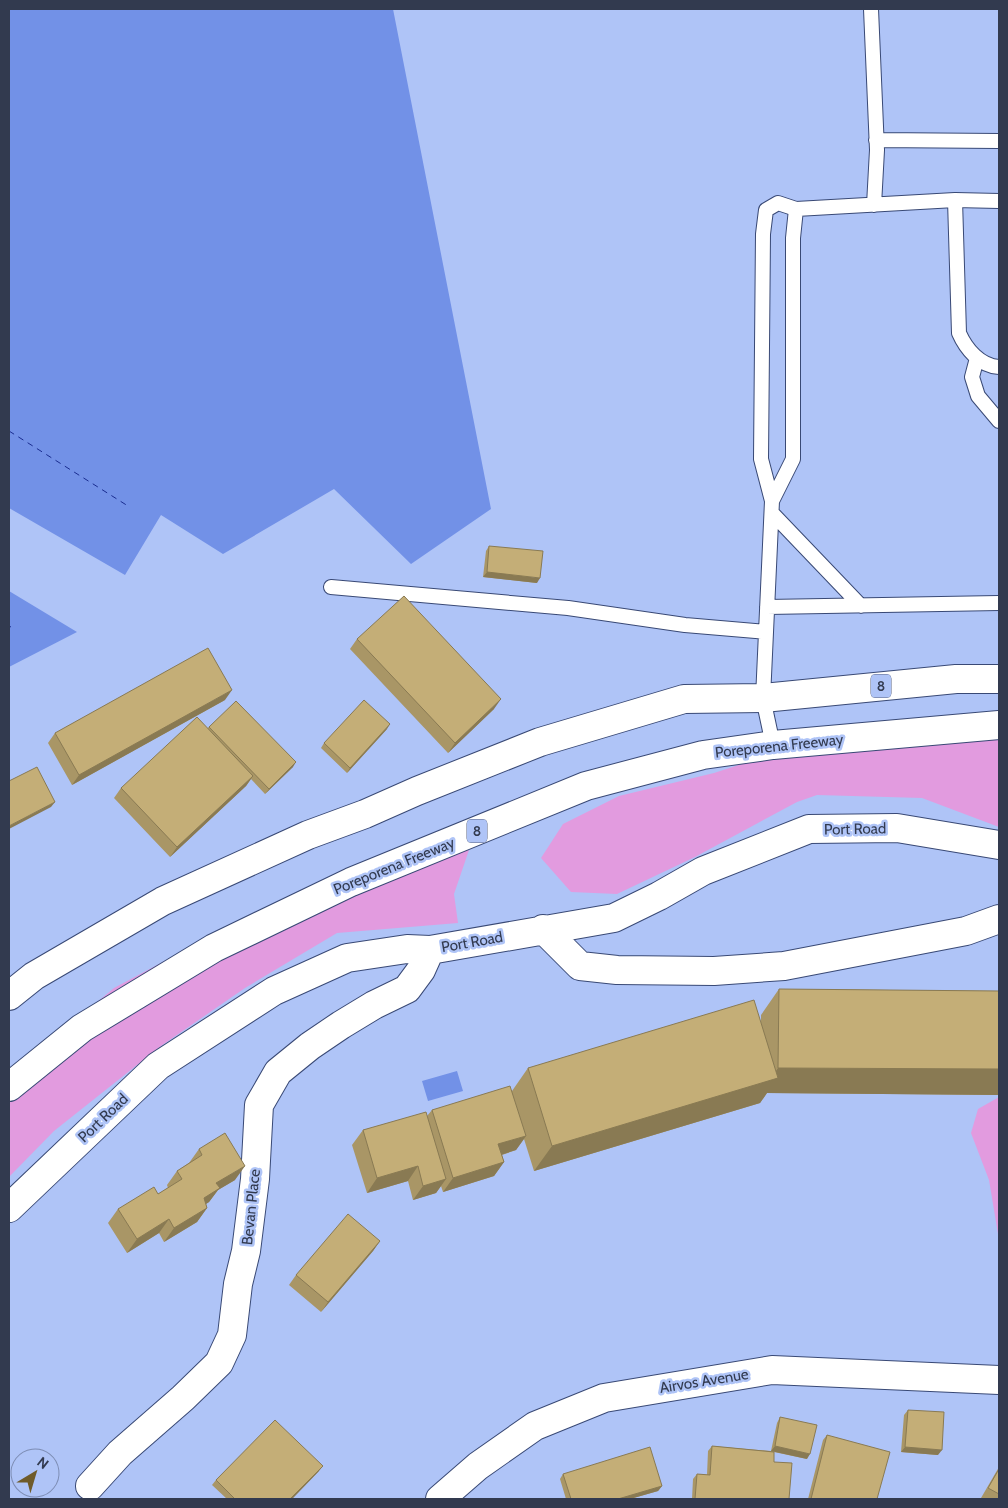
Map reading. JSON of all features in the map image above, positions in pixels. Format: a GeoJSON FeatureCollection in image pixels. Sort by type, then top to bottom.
{"type":"FeatureCollection","features":[{"type":"Feature","properties":{"kind":"main road","name":"8"},"geometry":{"type":"LineString","coordinates":[[9,996],[34,976],[162,901],[308,836],[540,742],[684,699],[763,698],[956,679],[999,679]]}},
{"type":"Feature","properties":{"kind":"main road","name":"Poreporena Freeway"},"geometry":{"type":"LineString","coordinates":[[9,1087],[82,1028],[214,948],[351,882],[586,786],[703,755],[773,745],[999,725]]}},
{"type":"Feature","properties":{"kind":"main road","name":"Port Road"},"geometry":{"type":"LineString","coordinates":[[9,1208],[158,1066],[274,991],[347,958],[407,949],[430,950],[614,918],[660,896],[703,871],[809,829],[897,828],[999,845]]}},
{"type":"Feature","properties":{"kind":"main road"},"geometry":{"type":"LineString","coordinates":[[543,929],[580,966],[617,970],[714,971],[784,966],[966,931],[999,919]]}},
{"type":"Feature","properties":{"kind":"main road","name":"Bevan Place"},"geometry":{"type":"LineString","coordinates":[[90,1486],[120,1453],[183,1398],[218,1363],[232,1335],[238,1284],[246,1251],[255,1179],[259,1105],[278,1072],[310,1046],[341,1025],[374,1005],[407,990],[421,970],[430,950]]}},
{"type":"Feature","properties":{"kind":"main road","name":"Airvos Avenue"},"geometry":{"type":"LineString","coordinates":[[440,1499],[478,1466],[534,1426],[604,1398],[772,1370],[999,1380]]}},
{"type":"Feature","properties":{"kind":"lane"},"geometry":{"type":"LineString","coordinates":[[871,9],[876,140],[874,205]]}},
{"type":"Feature","properties":{"kind":"lane"},"geometry":{"type":"LineString","coordinates":[[876,140],[999,141]]}},
{"type":"Feature","properties":{"kind":"lane"},"geometry":{"type":"LineString","coordinates":[[955,200],[959,333],[965,346],[977,358],[990,366],[999,367]]}},
{"type":"Feature","properties":{"kind":"lane"},"geometry":{"type":"LineString","coordinates":[[773,745],[763,698],[772,507],[762,459],[762,234],[766,210],[778,202],[796,209],[955,200],[999,201]]}},
{"type":"Feature","properties":{"kind":"lane"},"geometry":{"type":"LineString","coordinates":[[772,507],[793,459],[793,238],[796,209]]}},
{"type":"Feature","properties":{"kind":"lane"},"geometry":{"type":"LineString","coordinates":[[977,358],[972,377],[978,396],[999,421]]}},
{"type":"Feature","properties":{"kind":"lane"},"geometry":{"type":"LineString","coordinates":[[772,507],[860,606]]}},
{"type":"Feature","properties":{"kind":"lane"},"geometry":{"type":"LineString","coordinates":[[331,587],[568,608],[685,626],[766,632]]}},
{"type":"Feature","properties":{"kind":"lane"},"geometry":{"type":"LineString","coordinates":[[767,607],[999,603]]}},
{"type":"Feature","properties":{"kind":"shaded area"},"geometry":{"type":"Polygon","coordinates":[[[999,737],[999,827],[922,798],[817,795],[797,802],[695,857],[617,894],[571,892],[541,858],[563,824],[619,796],[714,773],[785,750],[999,737]]]}},
{"type":"Feature","properties":{"kind":"shaded area"},"geometry":{"type":"Polygon","coordinates":[[[469,850],[454,894],[458,923],[337,933],[245,988],[161,1046],[54,1131],[9,1177],[9,1076],[114,988],[236,923],[410,853],[469,850]]]}},
{"type":"Feature","properties":{"kind":"shaded area"},"geometry":{"type":"Polygon","coordinates":[[[999,1097],[999,1240],[989,1180],[971,1133],[978,1109],[999,1097]]]}},
{"type":"Feature","properties":{"kind":"water"},"geometry":{"type":"Polygon","coordinates":[[[9,9],[393,9],[491,509],[411,564],[334,489],[223,554],[161,515],[125,575],[9,508],[9,9]]]}},
{"type":"Feature","properties":{"kind":"water"},"geometry":{"type":"Polygon","coordinates":[[[9,591],[77,632],[9,667],[9,591]]]}},
{"type":"Feature","properties":{"kind":"water"},"geometry":{"type":"Polygon","coordinates":[[[457,1071],[463,1091],[428,1101],[422,1081],[457,1071]]]}},
{"type":"Feature","properties":{"kind":"building"},"geometry":{"type":"Polygon","coordinates":[[[489,546],[543,551],[540,578],[487,572],[489,546]]]}},
{"type":"Feature","properties":{"kind":"building"},"geometry":{"type":"Polygon","coordinates":[[[404,596],[501,699],[455,743],[357,639],[404,596]]]}},
{"type":"Feature","properties":{"kind":"building"},"geometry":{"type":"Polygon","coordinates":[[[208,648],[232,690],[79,775],[55,733],[208,648]]]}},
{"type":"Feature","properties":{"kind":"building"},"geometry":{"type":"Polygon","coordinates":[[[364,700],[390,724],[350,768],[324,743],[364,700]]]}},
{"type":"Feature","properties":{"kind":"building"},"geometry":{"type":"Polygon","coordinates":[[[236,701],[296,762],[269,789],[209,727],[236,701]]]}},
{"type":"Feature","properties":{"kind":"building"},"geometry":{"type":"Polygon","coordinates":[[[197,717],[253,776],[177,847],[121,788],[197,717]]]}},
{"type":"Feature","properties":{"kind":"building"},"geometry":{"type":"Polygon","coordinates":[[[37,767],[55,802],[9,826],[9,781],[37,767]]]}},
{"type":"Feature","properties":{"kind":"building"},"geometry":{"type":"Polygon","coordinates":[[[779,989],[999,991],[999,1069],[778,1068],[779,989]]]}},
{"type":"Feature","properties":{"kind":"building"},"geometry":{"type":"Polygon","coordinates":[[[754,1000],[778,1078],[552,1146],[528,1068],[754,1000]]]}},
{"type":"Feature","properties":{"kind":"building"},"geometry":{"type":"Polygon","coordinates":[[[510,1086],[526,1136],[498,1144],[504,1162],[453,1178],[432,1110],[510,1086]]]}},
{"type":"Feature","properties":{"kind":"building"},"geometry":{"type":"Polygon","coordinates":[[[426,1112],[446,1179],[423,1186],[418,1166],[377,1178],[363,1130],[426,1112]]]}},
{"type":"Feature","properties":{"kind":"building"},"geometry":{"type":"Polygon","coordinates":[[[225,1133],[245,1166],[216,1183],[220,1188],[204,1198],[207,1208],[174,1228],[169,1219],[137,1239],[118,1209],[154,1187],[158,1194],[182,1179],[177,1171],[202,1155],[199,1149],[225,1133]]]}},
{"type":"Feature","properties":{"kind":"building"},"geometry":{"type":"Polygon","coordinates":[[[348,1214],[380,1241],[328,1302],[296,1275],[348,1214]]]}},
{"type":"Feature","properties":{"kind":"building"},"geometry":{"type":"Polygon","coordinates":[[[908,1410],[944,1412],[942,1450],[905,1447],[908,1410]]]}},
{"type":"Feature","properties":{"kind":"building"},"geometry":{"type":"Polygon","coordinates":[[[780,1417],[817,1425],[810,1454],[775,1446],[780,1417]]]}},
{"type":"Feature","properties":{"kind":"building"},"geometry":{"type":"Polygon","coordinates":[[[275,1420],[323,1466],[290,1499],[235,1499],[216,1480],[275,1420]]]}},
{"type":"Feature","properties":{"kind":"building"},"geometry":{"type":"Polygon","coordinates":[[[827,1435],[890,1452],[877,1499],[811,1499],[827,1435]]]}},
{"type":"Feature","properties":{"kind":"building"},"geometry":{"type":"Polygon","coordinates":[[[712,1446],[774,1452],[774,1462],[792,1463],[789,1499],[695,1499],[697,1474],[710,1475],[712,1446]]]}},
{"type":"Feature","properties":{"kind":"building"},"geometry":{"type":"Polygon","coordinates":[[[650,1447],[662,1486],[618,1499],[571,1499],[563,1474],[650,1447]]]}},
{"type":"Feature","properties":{"kind":"building"},"geometry":{"type":"Polygon","coordinates":[[[999,1469],[999,1494],[988,1488],[999,1469]]]}},
{"type":"Feature","properties":{"kind":"ferry route"},"geometry":{"type":"LineString","coordinates":[[9,431],[128,506]]}}]}
